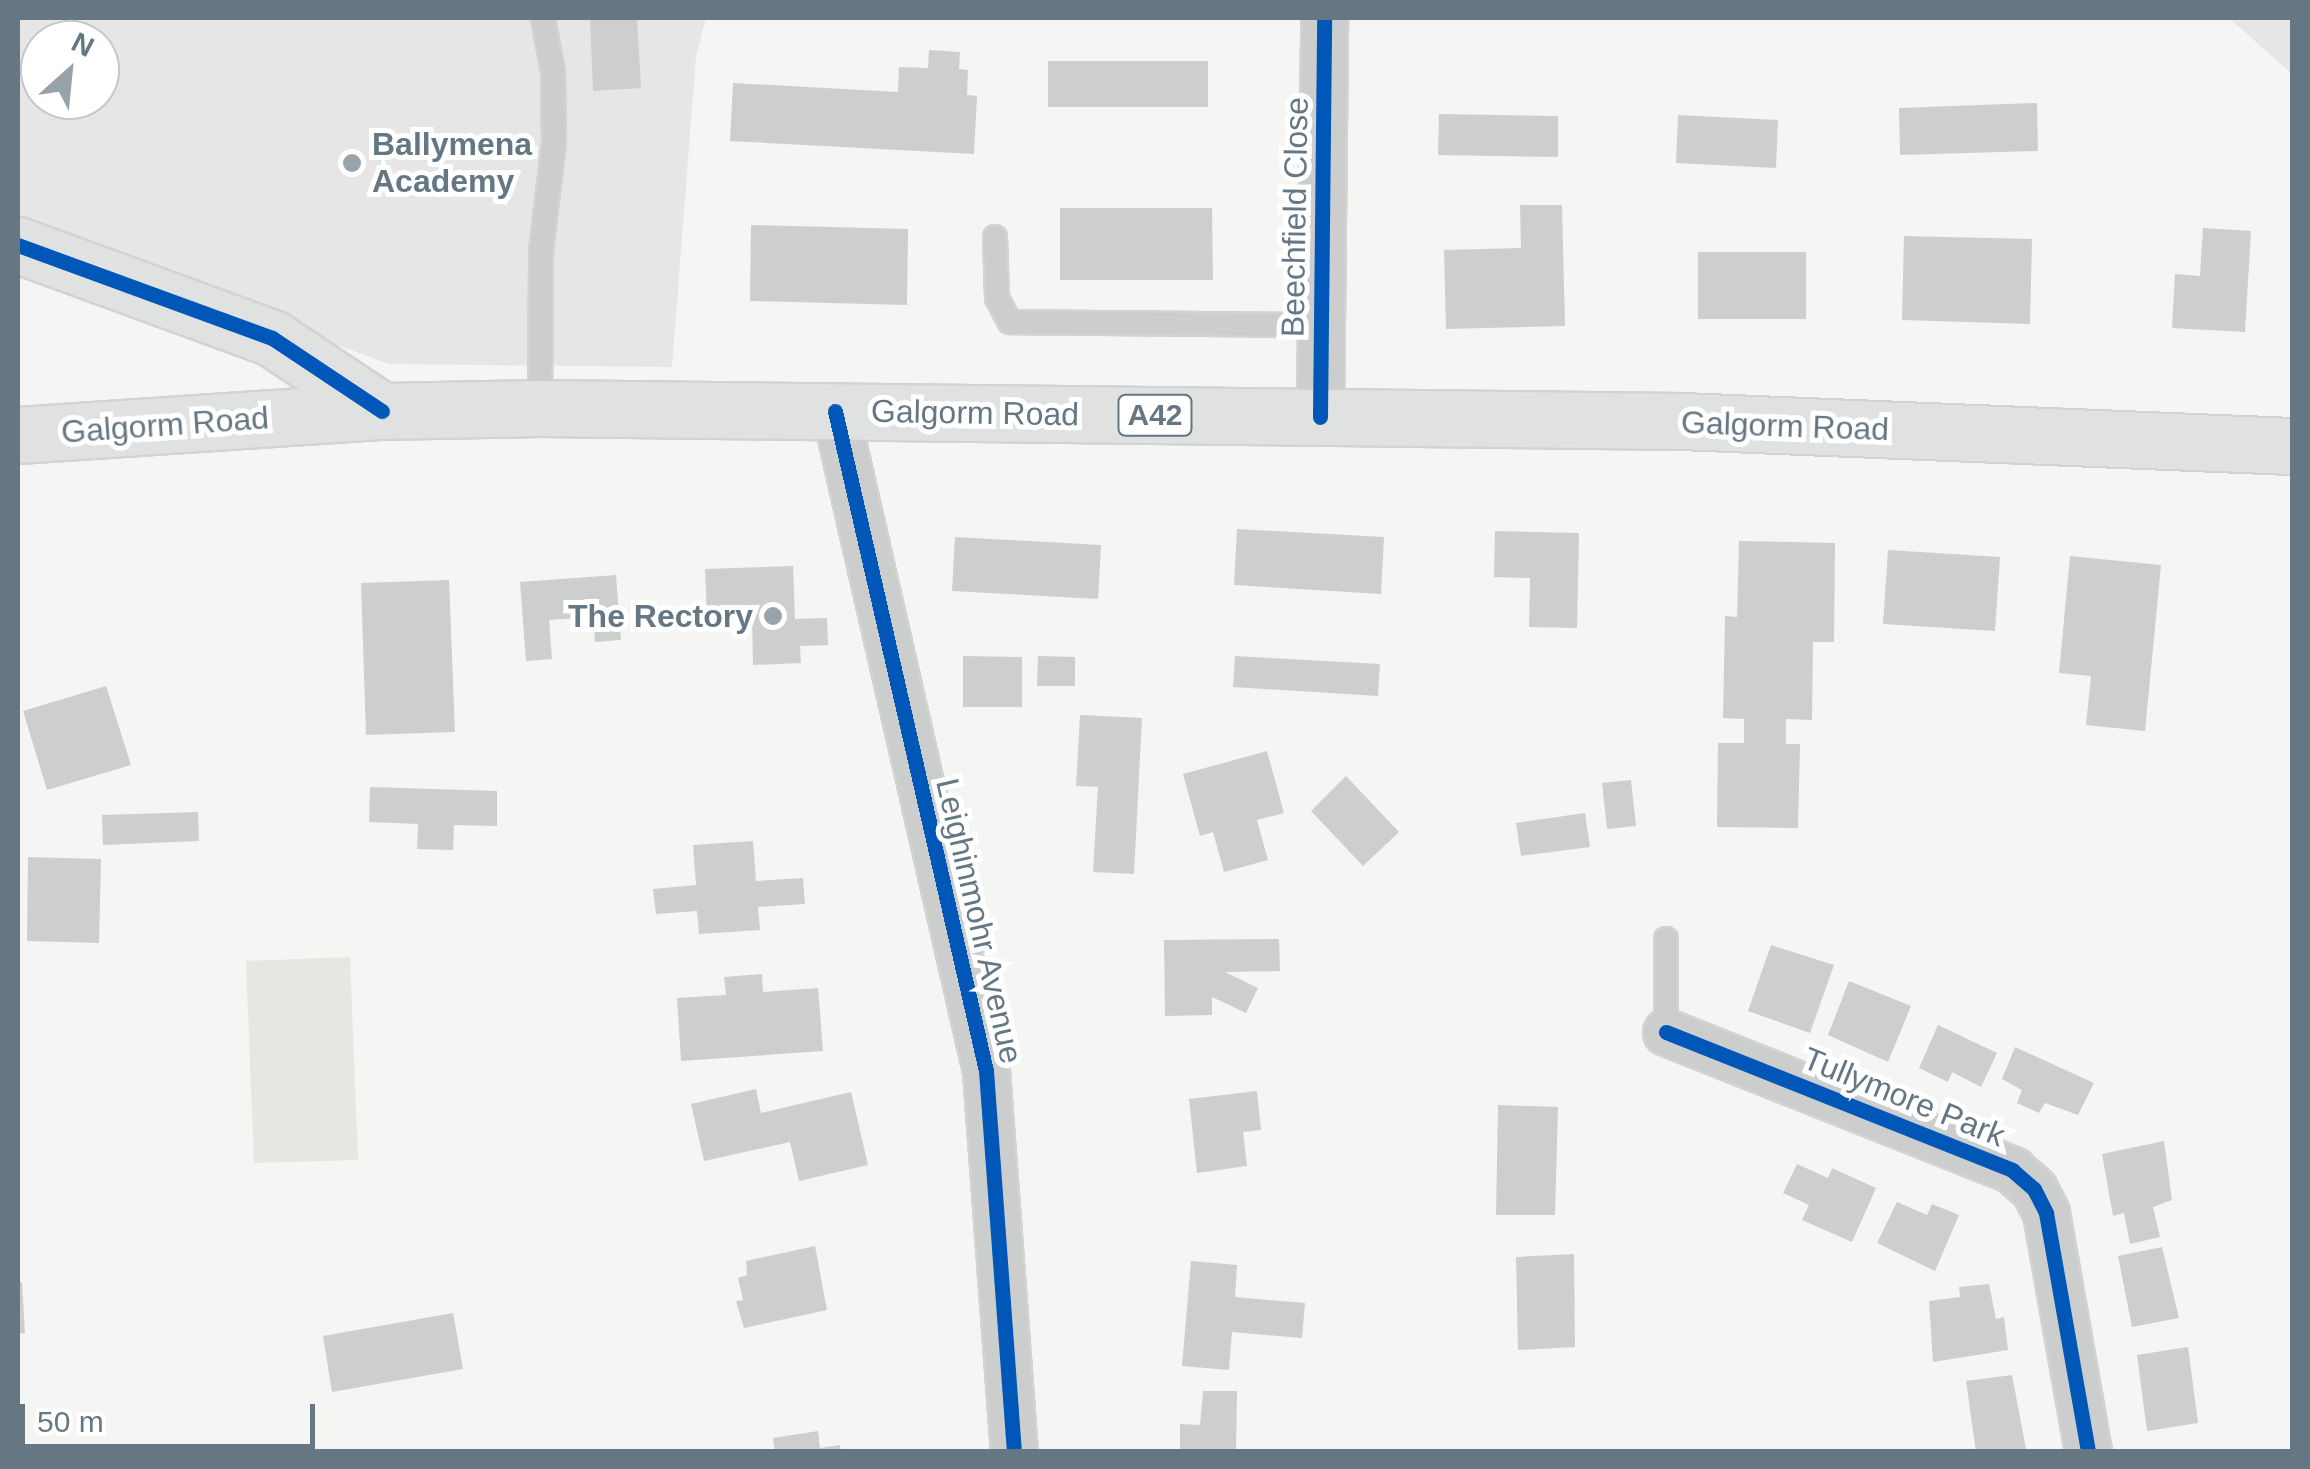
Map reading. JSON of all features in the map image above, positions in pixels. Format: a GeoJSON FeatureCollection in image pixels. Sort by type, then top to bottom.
{"type":"FeatureCollection","features":[{"type":"Feature","properties":{"kind":"main road"},"geometry":{"type":"LineString","coordinates":[[18,245],[272,338],[382,411]]}},
{"type":"Feature","properties":{"kind":"main road","name":"Galgorm Road"},"geometry":{"type":"LineString","coordinates":[[18,435],[382,411],[540,408],[1682,421],[2292,446]]}},
{"type":"Feature","properties":{"kind":"street","name":"Beechfield Close"},"geometry":{"type":"LineString","coordinates":[[1320,418],[1324,18]]}},
{"type":"Feature","properties":{"kind":"street","name":"Leighinmohr Avenue"},"geometry":{"type":"LineString","coordinates":[[835,411],[986,1071],[1014,1452]]}},
{"type":"Feature","properties":{"kind":"street","name":"Tullymore Park"},"geometry":{"type":"LineString","coordinates":[[1666,1032],[2012,1170],[2034,1189],[2046,1214],[2088,1452]]}},
{"type":"Feature","properties":{"kind":"lane"},"geometry":{"type":"LineString","coordinates":[[540,408],[541,251],[554,142],[553,72],[543,18]]}},
{"type":"Feature","properties":{"kind":"lane","name":"Beechfield Close"},"geometry":{"type":"LineString","coordinates":[[995,237],[997,298],[1010,322],[1321,325]]}},
{"type":"Feature","properties":{"kind":"lane"},"geometry":{"type":"LineString","coordinates":[[1666,939],[1666,1032]]}},
{"type":"Feature","properties":{"kind":"shaded area","name":"Ballymena Academy"},"geometry":{"type":"Polygon","coordinates":[[[18,18],[706,18],[696,56],[672,367],[389,364],[18,227],[18,18]]]}},
{"type":"Feature","properties":{"kind":"shaded area"},"geometry":{"type":"Polygon","coordinates":[[[2229,18],[2292,18],[2292,74],[2229,18]]]}},
{"type":"Feature","properties":{"kind":"shaded area"},"geometry":{"type":"Polygon","coordinates":[[[350,957],[358,1160],[254,1163],[246,961],[350,957]]]}},
{"type":"Feature","properties":{"kind":"building"},"geometry":{"type":"Polygon","coordinates":[[[590,18],[637,18],[641,88],[593,91],[590,18]]]}},
{"type":"Feature","properties":{"kind":"building"},"geometry":{"type":"Polygon","coordinates":[[[929,50],[960,52],[959,69],[968,70],[967,95],[977,96],[974,154],[730,141],[733,83],[898,92],[899,67],[928,68],[929,50]]]}},
{"type":"Feature","properties":{"kind":"building"},"geometry":{"type":"Polygon","coordinates":[[[1048,61],[1208,61],[1208,107],[1048,107],[1048,61]]]}},
{"type":"Feature","properties":{"kind":"building"},"geometry":{"type":"Polygon","coordinates":[[[2037,103],[2038,151],[1900,155],[1899,108],[2037,103]]]}},
{"type":"Feature","properties":{"kind":"building"},"geometry":{"type":"Polygon","coordinates":[[[1439,114],[1558,116],[1558,157],[1438,155],[1439,114]]]}},
{"type":"Feature","properties":{"kind":"building"},"geometry":{"type":"Polygon","coordinates":[[[1678,115],[1778,120],[1776,168],[1676,163],[1678,115]]]}},
{"type":"Feature","properties":{"kind":"building"},"geometry":{"type":"Polygon","coordinates":[[[1520,205],[1562,205],[1565,326],[1446,329],[1444,250],[1521,248],[1520,205]]]}},
{"type":"Feature","properties":{"kind":"building"},"geometry":{"type":"Polygon","coordinates":[[[1060,208],[1212,208],[1213,280],[1060,280],[1060,208]]]}},
{"type":"Feature","properties":{"kind":"building"},"geometry":{"type":"Polygon","coordinates":[[[751,225],[908,229],[907,305],[750,301],[751,225]]]}},
{"type":"Feature","properties":{"kind":"building"},"geometry":{"type":"Polygon","coordinates":[[[2203,228],[2251,231],[2245,332],[2172,328],[2175,274],[2200,276],[2203,228]]]}},
{"type":"Feature","properties":{"kind":"building"},"geometry":{"type":"Polygon","coordinates":[[[1904,236],[2032,239],[2030,324],[1902,320],[1904,236]]]}},
{"type":"Feature","properties":{"kind":"building"},"geometry":{"type":"Polygon","coordinates":[[[1698,252],[1806,252],[1806,319],[1698,319],[1698,252]]]}},
{"type":"Feature","properties":{"kind":"building"},"geometry":{"type":"Polygon","coordinates":[[[1237,529],[1384,537],[1381,594],[1234,585],[1237,529]]]}},
{"type":"Feature","properties":{"kind":"building"},"geometry":{"type":"Polygon","coordinates":[[[1495,531],[1579,533],[1577,628],[1529,627],[1530,578],[1494,577],[1495,531]]]}},
{"type":"Feature","properties":{"kind":"building"},"geometry":{"type":"Polygon","coordinates":[[[955,537],[1101,545],[1098,599],[952,591],[955,537]]]}},
{"type":"Feature","properties":{"kind":"building"},"geometry":{"type":"Polygon","coordinates":[[[1739,541],[1835,543],[1834,642],[1813,642],[1812,720],[1786,719],[1786,744],[1800,744],[1798,828],[1717,827],[1718,743],[1744,743],[1744,719],[1723,718],[1725,616],[1737,617],[1739,541]]]}},
{"type":"Feature","properties":{"kind":"building"},"geometry":{"type":"Polygon","coordinates":[[[1888,550],[2000,557],[1995,631],[1883,624],[1888,550]]]}},
{"type":"Feature","properties":{"kind":"building"},"geometry":{"type":"Polygon","coordinates":[[[2070,556],[2161,565],[2145,731],[2086,725],[2091,676],[2059,673],[2070,556]]]}},
{"type":"Feature","properties":{"kind":"building","name":"The Rectory"},"geometry":{"type":"Polygon","coordinates":[[[793,566],[795,619],[827,618],[828,645],[800,646],[801,663],[753,665],[752,615],[707,617],[705,569],[793,566]]]}},
{"type":"Feature","properties":{"kind":"building"},"geometry":{"type":"Polygon","coordinates":[[[616,575],[621,640],[595,642],[593,617],[549,620],[552,659],[526,661],[520,582],[616,575]]]}},
{"type":"Feature","properties":{"kind":"building"},"geometry":{"type":"Polygon","coordinates":[[[449,580],[455,732],[366,735],[361,583],[449,580]]]}},
{"type":"Feature","properties":{"kind":"building"},"geometry":{"type":"Polygon","coordinates":[[[963,656],[1022,657],[1022,707],[963,707],[963,656]]]}},
{"type":"Feature","properties":{"kind":"building"},"geometry":{"type":"Polygon","coordinates":[[[1038,656],[1075,657],[1075,686],[1037,686],[1038,656]]]}},
{"type":"Feature","properties":{"kind":"building"},"geometry":{"type":"Polygon","coordinates":[[[1235,656],[1380,664],[1378,696],[1233,687],[1235,656]]]}},
{"type":"Feature","properties":{"kind":"building"},"geometry":{"type":"Polygon","coordinates":[[[106,686],[131,765],[47,790],[23,711],[106,686]]]}},
{"type":"Feature","properties":{"kind":"building"},"geometry":{"type":"Polygon","coordinates":[[[1080,715],[1142,718],[1134,874],[1093,872],[1098,787],[1076,786],[1080,715]]]}},
{"type":"Feature","properties":{"kind":"building"},"geometry":{"type":"Polygon","coordinates":[[[1267,751],[1284,813],[1257,820],[1268,860],[1224,872],[1213,832],[1200,836],[1183,774],[1267,751]]]}},
{"type":"Feature","properties":{"kind":"building"},"geometry":{"type":"Polygon","coordinates":[[[1346,776],[1399,832],[1363,866],[1311,811],[1346,776]]]}},
{"type":"Feature","properties":{"kind":"building"},"geometry":{"type":"Polygon","coordinates":[[[1631,780],[1636,826],[1607,829],[1602,783],[1631,780]]]}},
{"type":"Feature","properties":{"kind":"building"},"geometry":{"type":"Polygon","coordinates":[[[370,787],[497,791],[497,826],[454,825],[453,850],[417,849],[418,824],[369,822],[370,787]]]}},
{"type":"Feature","properties":{"kind":"building"},"geometry":{"type":"Polygon","coordinates":[[[198,812],[199,841],[103,845],[102,815],[198,812]]]}},
{"type":"Feature","properties":{"kind":"building"},"geometry":{"type":"Polygon","coordinates":[[[1585,813],[1590,847],[1521,856],[1516,823],[1585,813]]]}},
{"type":"Feature","properties":{"kind":"building"},"geometry":{"type":"Polygon","coordinates":[[[753,841],[756,881],[803,878],[805,904],[758,907],[760,930],[699,934],[697,911],[656,914],[653,889],[696,885],[693,845],[753,841]]]}},
{"type":"Feature","properties":{"kind":"building"},"geometry":{"type":"Polygon","coordinates":[[[28,857],[101,859],[99,943],[27,941],[28,857]]]}},
{"type":"Feature","properties":{"kind":"building"},"geometry":{"type":"Polygon","coordinates":[[[1279,939],[1280,971],[1225,972],[1258,988],[1246,1013],[1212,997],[1212,1015],[1165,1016],[1164,940],[1279,939]]]}},
{"type":"Feature","properties":{"kind":"building"},"geometry":{"type":"Polygon","coordinates":[[[1771,945],[1834,965],[1810,1033],[1748,1011],[1771,945]]]}},
{"type":"Feature","properties":{"kind":"building"},"geometry":{"type":"Polygon","coordinates":[[[762,974],[763,992],[818,988],[823,1051],[681,1061],[677,998],[726,995],[724,977],[762,974]]]}},
{"type":"Feature","properties":{"kind":"building"},"geometry":{"type":"Polygon","coordinates":[[[1849,981],[1911,1006],[1888,1062],[1828,1035],[1849,981]]]}},
{"type":"Feature","properties":{"kind":"building"},"geometry":{"type":"Polygon","coordinates":[[[1938,1025],[1997,1053],[1981,1087],[1952,1072],[1948,1082],[1919,1068],[1938,1025]]]}},
{"type":"Feature","properties":{"kind":"building"},"geometry":{"type":"Polygon","coordinates":[[[2015,1047],[2094,1083],[2078,1115],[2045,1103],[2039,1113],[2017,1103],[2022,1090],[2002,1079],[2015,1047]]]}},
{"type":"Feature","properties":{"kind":"building"},"geometry":{"type":"Polygon","coordinates":[[[756,1089],[761,1113],[851,1092],[868,1165],[799,1181],[790,1142],[704,1161],[691,1104],[756,1089]]]}},
{"type":"Feature","properties":{"kind":"building"},"geometry":{"type":"Polygon","coordinates":[[[1257,1091],[1261,1130],[1243,1132],[1247,1166],[1197,1173],[1189,1099],[1257,1091]]]}},
{"type":"Feature","properties":{"kind":"building"},"geometry":{"type":"Polygon","coordinates":[[[1498,1105],[1558,1107],[1555,1215],[1496,1215],[1498,1105]]]}},
{"type":"Feature","properties":{"kind":"building"},"geometry":{"type":"Polygon","coordinates":[[[2164,1141],[2172,1200],[2153,1207],[2160,1237],[2130,1244],[2124,1213],[2113,1216],[2102,1154],[2164,1141]]]}},
{"type":"Feature","properties":{"kind":"building"},"geometry":{"type":"Polygon","coordinates":[[[1797,1164],[1828,1178],[1832,1168],[1876,1188],[1852,1242],[1802,1220],[1809,1205],[1783,1193],[1797,1164]]]}},
{"type":"Feature","properties":{"kind":"building"},"geometry":{"type":"Polygon","coordinates":[[[1897,1202],[1927,1215],[1932,1204],[1959,1215],[1935,1271],[1877,1243],[1897,1202]]]}},
{"type":"Feature","properties":{"kind":"building"},"geometry":{"type":"Polygon","coordinates":[[[815,1246],[827,1310],[744,1328],[736,1301],[743,1300],[738,1278],[747,1275],[746,1261],[815,1246]]]}},
{"type":"Feature","properties":{"kind":"building"},"geometry":{"type":"Polygon","coordinates":[[[2162,1247],[2179,1318],[2132,1327],[2118,1256],[2162,1247]]]}},
{"type":"Feature","properties":{"kind":"building"},"geometry":{"type":"Polygon","coordinates":[[[1574,1254],[1575,1347],[1518,1350],[1516,1257],[1574,1254]]]}},
{"type":"Feature","properties":{"kind":"building"},"geometry":{"type":"Polygon","coordinates":[[[1191,1261],[1237,1265],[1235,1297],[1305,1303],[1302,1338],[1232,1332],[1229,1370],[1182,1366],[1191,1261]]]}},
{"type":"Feature","properties":{"kind":"building"},"geometry":{"type":"Polygon","coordinates":[[[18,1282],[22,1282],[25,1333],[18,1334],[18,1282]]]}},
{"type":"Feature","properties":{"kind":"building"},"geometry":{"type":"Polygon","coordinates":[[[1989,1284],[1996,1319],[2004,1317],[2008,1350],[1933,1362],[1929,1301],[1960,1297],[1959,1287],[1989,1284]]]}},
{"type":"Feature","properties":{"kind":"building"},"geometry":{"type":"Polygon","coordinates":[[[453,1313],[463,1369],[332,1392],[323,1336],[453,1313]]]}},
{"type":"Feature","properties":{"kind":"building"},"geometry":{"type":"Polygon","coordinates":[[[2188,1347],[2198,1423],[2147,1431],[2137,1355],[2188,1347]]]}},
{"type":"Feature","properties":{"kind":"building"},"geometry":{"type":"Polygon","coordinates":[[[2012,1375],[2026,1449],[1976,1452],[1966,1381],[2012,1375]]]}},
{"type":"Feature","properties":{"kind":"building"},"geometry":{"type":"Polygon","coordinates":[[[1203,1391],[1237,1391],[1236,1452],[1180,1452],[1180,1424],[1200,1425],[1203,1391]]]}},
{"type":"Feature","properties":{"kind":"building"},"geometry":{"type":"Polygon","coordinates":[[[818,1431],[820,1448],[840,1445],[841,1452],[775,1452],[773,1438],[818,1431]]]}},
{"type":"Feature","properties":{"kind":"cycle path"},"geometry":{"type":"LineString","coordinates":[[1320,417],[1324,18]]}},
{"type":"Feature","properties":{"kind":"cycle path"},"geometry":{"type":"LineString","coordinates":[[18,245],[272,338],[382,411]]}},
{"type":"Feature","properties":{"kind":"cycle path"},"geometry":{"type":"LineString","coordinates":[[835,411],[986,1071],[1014,1452]]}},
{"type":"Feature","properties":{"kind":"cycle path"},"geometry":{"type":"LineString","coordinates":[[1666,1032],[2012,1170],[2034,1189],[2046,1213],[2088,1452]]}},
{"type":"Feature","properties":{"kind":"place","name":"Ballymena Academy"},"geometry":{"type":"Point","coordinates":[352,163]}},
{"type":"Feature","properties":{"kind":"place","name":"The Rectory"},"geometry":{"type":"Point","coordinates":[773,616]}}]}
